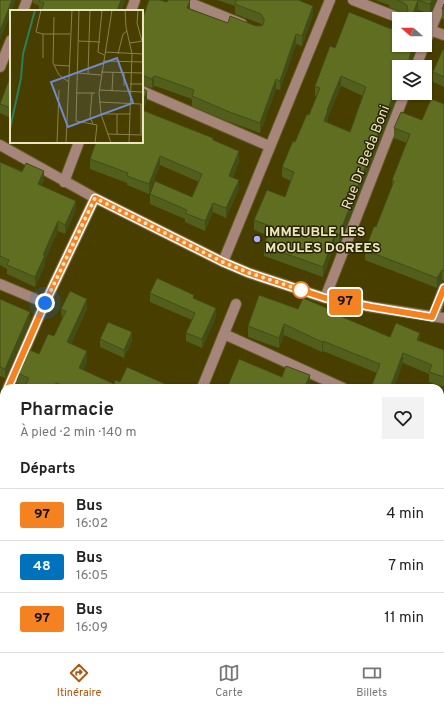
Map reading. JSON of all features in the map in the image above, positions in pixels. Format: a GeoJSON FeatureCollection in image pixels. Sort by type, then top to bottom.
{"type":"FeatureCollection","features":[{"type":"Feature","properties":{"kind":"street"},"geometry":{"type":"LineString","coordinates":[[23,10],[27,0]]}},
{"type":"Feature","properties":{"kind":"street"},"geometry":{"type":"LineString","coordinates":[[131,10],[135,0]]}},
{"type":"Feature","properties":{"kind":"street"},"geometry":{"type":"LineString","coordinates":[[183,0],[251,27]]}},
{"type":"Feature","properties":{"kind":"street"},"geometry":{"type":"LineString","coordinates":[[223,262],[330,0]]}},
{"type":"Feature","properties":{"kind":"street"},"geometry":{"type":"LineString","coordinates":[[352,0],[392,15]]}},
{"type":"Feature","properties":{"kind":"street"},"geometry":{"type":"LineString","coordinates":[[432,21],[443,0]]}},
{"type":"Feature","properties":{"kind":"street"},"geometry":{"type":"LineString","coordinates":[[432,30],[444,35]]}},
{"type":"Feature","properties":{"kind":"street"},"geometry":{"type":"LineString","coordinates":[[0,67],[10,42]]}},
{"type":"Feature","properties":{"kind":"street"},"geometry":{"type":"LineString","coordinates":[[143,91],[270,146]]}},
{"type":"Feature","properties":{"kind":"street","name":"Rue Dr Beda Boni"},"geometry":{"type":"LineString","coordinates":[[325,298],[402,100]]}},
{"type":"Feature","properties":{"kind":"street"},"geometry":{"type":"LineString","coordinates":[[64,182],[79,143]]}},
{"type":"Feature","properties":{"kind":"street"},"geometry":{"type":"LineString","coordinates":[[0,145],[95,198],[223,262],[249,273],[325,298],[444,318]]}},
{"type":"Feature","properties":{"kind":"street"},"geometry":{"type":"LineString","coordinates":[[10,384],[45,303],[95,198]]}},
{"type":"Feature","properties":{"kind":"street"},"geometry":{"type":"LineString","coordinates":[[0,284],[45,303]]}},
{"type":"Feature","properties":{"kind":"street"},"geometry":{"type":"LineString","coordinates":[[432,317],[444,288]]}},
{"type":"Feature","properties":{"kind":"street"},"geometry":{"type":"LineString","coordinates":[[204,384],[236,304]]}},
{"type":"Feature","properties":{"kind":"street"},"geometry":{"type":"LineString","coordinates":[[224,334],[334,384]]}},
{"type":"Feature","properties":{"kind":"building"},"geometry":{"type":"Polygon","coordinates":[[[0,0],[12,0],[0,31],[0,0]]]}},
{"type":"Feature","properties":{"kind":"building"},"geometry":{"type":"Polygon","coordinates":[[[121,0],[117,10],[41,10],[44,3],[39,1],[121,0]]]}},
{"type":"Feature","properties":{"kind":"building"},"geometry":{"type":"Polygon","coordinates":[[[149,0],[160,0],[167,2],[168,0],[190,0],[187,8],[228,23],[230,16],[256,26],[262,26],[264,22],[261,14],[235,4],[236,0],[298,0],[313,6],[302,36],[296,34],[280,81],[276,79],[260,123],[192,96],[194,90],[158,77],[154,76],[152,79],[143,75],[143,17],[149,0]]]}},
{"type":"Feature","properties":{"kind":"building"},"geometry":{"type":"Polygon","coordinates":[[[397,0],[418,0],[414,12],[407,12],[408,11],[407,5],[397,0]]]}},
{"type":"Feature","properties":{"kind":"building"},"geometry":{"type":"Polygon","coordinates":[[[418,0],[432,0],[430,4],[418,0]]]}},
{"type":"Feature","properties":{"kind":"building"},"geometry":{"type":"Polygon","coordinates":[[[349,12],[391,29],[392,26],[392,52],[411,52],[410,60],[392,60],[392,98],[339,235],[335,234],[323,267],[264,246],[270,226],[254,220],[267,190],[285,197],[294,172],[282,167],[307,114],[309,115],[320,88],[315,86],[330,46],[335,48],[349,12]],[[341,76],[324,121],[350,132],[366,87],[341,76]]]}},
{"type":"Feature","properties":{"kind":"building"},"geometry":{"type":"Polygon","coordinates":[[[443,49],[444,50],[444,77],[433,72],[443,49]]]}},
{"type":"Feature","properties":{"kind":"building"},"geometry":{"type":"Polygon","coordinates":[[[10,77],[10,108],[0,104],[10,77]]]}},
{"type":"Feature","properties":{"kind":"building"},"geometry":{"type":"Polygon","coordinates":[[[143,89],[147,91],[143,101],[143,89]]]}},
{"type":"Feature","properties":{"kind":"building"},"geometry":{"type":"Polygon","coordinates":[[[431,100],[444,104],[444,271],[442,270],[437,278],[365,250],[374,226],[376,227],[394,181],[392,180],[410,134],[394,128],[401,112],[422,120],[431,100]]]}},
{"type":"Feature","properties":{"kind":"building"},"geometry":{"type":"Polygon","coordinates":[[[143,110],[213,138],[213,140],[239,151],[229,176],[239,180],[226,208],[213,203],[205,221],[185,213],[187,210],[150,194],[155,181],[192,197],[202,174],[160,156],[149,184],[127,176],[128,173],[90,159],[96,143],[143,143],[143,110]]]}},
{"type":"Feature","properties":{"kind":"building"},"geometry":{"type":"Polygon","coordinates":[[[0,162],[22,172],[26,163],[44,171],[38,184],[76,201],[65,225],[58,221],[35,277],[7,265],[9,260],[0,256],[0,162]]]}},
{"type":"Feature","properties":{"kind":"building"},"geometry":{"type":"Polygon","coordinates":[[[157,278],[194,295],[193,298],[216,308],[202,339],[186,333],[195,313],[150,293],[157,278]]]}},
{"type":"Feature","properties":{"kind":"building"},"geometry":{"type":"Polygon","coordinates":[[[70,291],[87,299],[67,342],[87,351],[79,368],[114,384],[26,384],[29,378],[17,373],[28,349],[39,354],[48,334],[54,336],[66,311],[61,309],[70,291]]]}},
{"type":"Feature","properties":{"kind":"building"},"geometry":{"type":"Polygon","coordinates":[[[259,295],[298,309],[303,298],[336,312],[335,314],[390,337],[396,323],[420,333],[417,340],[444,350],[444,377],[429,372],[432,365],[403,353],[391,384],[372,384],[380,364],[323,341],[322,342],[284,324],[279,338],[248,326],[259,295]]]}},
{"type":"Feature","properties":{"kind":"building"},"geometry":{"type":"Polygon","coordinates":[[[0,299],[30,312],[5,369],[0,367],[0,299]]]}},
{"type":"Feature","properties":{"kind":"building"},"geometry":{"type":"Polygon","coordinates":[[[108,322],[132,332],[124,350],[100,339],[108,322]]]}},
{"type":"Feature","properties":{"kind":"building"},"geometry":{"type":"Polygon","coordinates":[[[239,359],[282,377],[286,366],[310,375],[306,384],[229,384],[239,359]]]}},
{"type":"Feature","properties":{"kind":"building"},"geometry":{"type":"Polygon","coordinates":[[[127,367],[165,384],[114,384],[115,380],[120,382],[127,367]]]}},
{"type":"Feature","properties":{"kind":"bus line","name":"97"},"geometry":{"type":"LineString","coordinates":[[10,384],[45,303],[95,198],[223,262],[249,273],[325,298],[432,317],[444,288]]}},
{"type":"Feature","properties":{"kind":"place","name":"IMMEUBLE LES MOULES DOREES"},"geometry":{"type":"Point","coordinates":[257,239]}},
{"type":"Feature","properties":{"kind":"route"},"geometry":{"type":"LineString","coordinates":[[45,303],[95,198],[223,262],[249,273],[301,290]]}}]}
